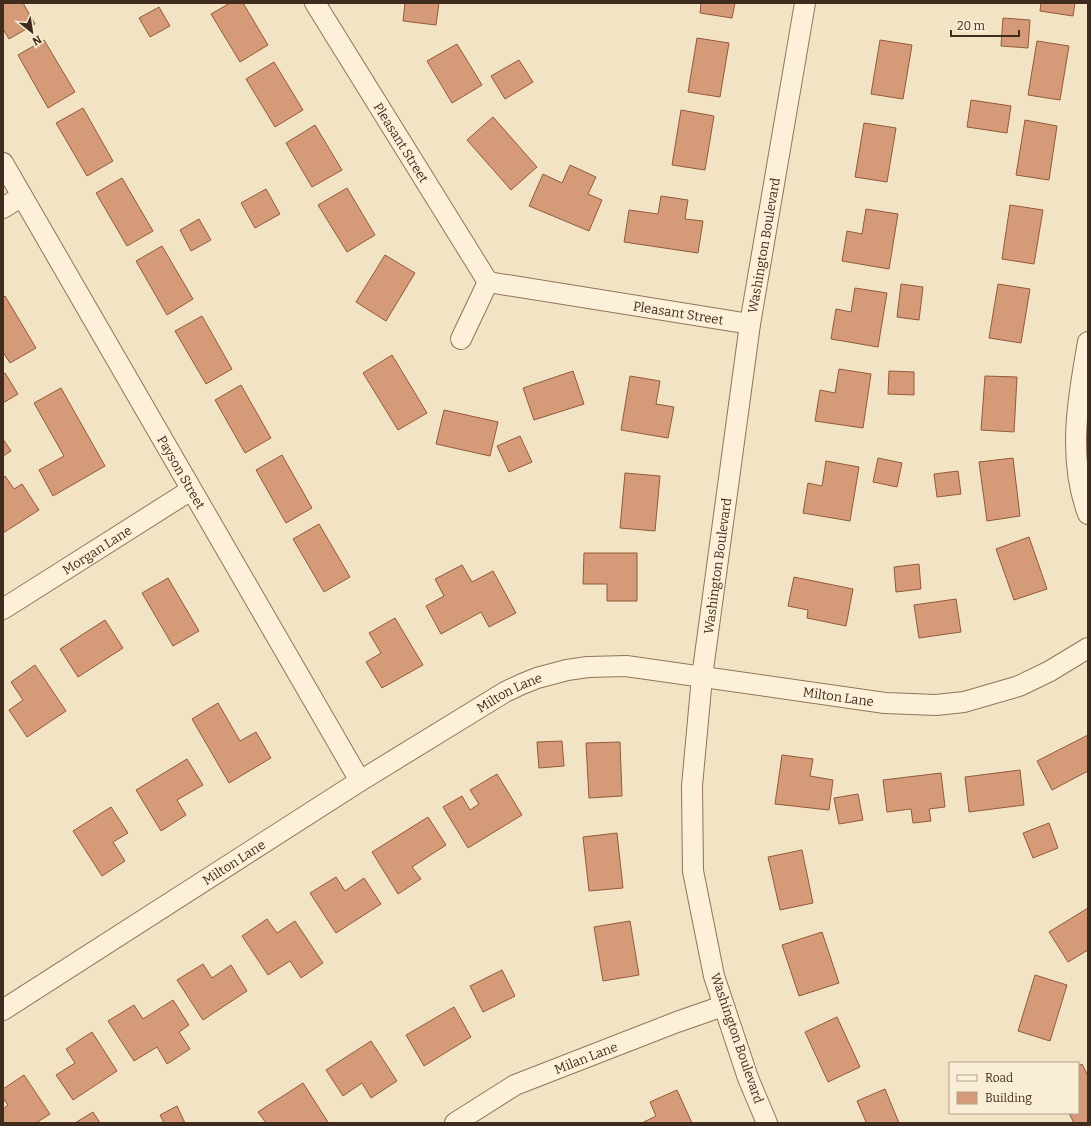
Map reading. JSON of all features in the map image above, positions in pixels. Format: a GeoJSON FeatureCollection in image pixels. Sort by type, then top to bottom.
{"type":"FeatureCollection","features":[{"type":"Feature","properties":{"kind":"street","name":"Pleasant Street"},"geometry":{"type":"LineString","coordinates":[[315,3],[488,282],[750,324]]}},
{"type":"Feature","properties":{"kind":"street","name":"Washington Boulevard"},"geometry":{"type":"LineString","coordinates":[[767,1123],[748,1078],[714,976],[693,871],[692,786],[702,677],[750,324],[805,3]]}},
{"type":"Feature","properties":{"kind":"street","name":"Payson Street"},"geometry":{"type":"LineString","coordinates":[[3,163],[360,781]]}},
{"type":"Feature","properties":{"kind":"street"},"geometry":{"type":"LineString","coordinates":[[3,208],[22,196]]}},
{"type":"Feature","properties":{"kind":"street"},"geometry":{"type":"LineString","coordinates":[[461,339],[488,282]]}},
{"type":"Feature","properties":{"kind":"street"},"geometry":{"type":"LineString","coordinates":[[1088,342],[1079,396],[1076,429],[1078,471],[1088,514]]}},
{"type":"Feature","properties":{"kind":"street","name":"Morgan Lane"},"geometry":{"type":"LineString","coordinates":[[3,609],[191,490]]}},
{"type":"Feature","properties":{"kind":"street","name":"Milton Lane"},"geometry":{"type":"LineString","coordinates":[[3,1010],[360,781],[476,709],[522,684],[537,678],[567,670],[588,667],[626,666],[885,703],[936,705],[964,702],[1020,686],[1050,671],[1088,648]]}},
{"type":"Feature","properties":{"kind":"street","name":"Milan Lane"},"geometry":{"type":"LineString","coordinates":[[455,1123],[515,1085],[723,1006]]}},
{"type":"Feature","properties":{"kind":"building"},"geometry":{"type":"Polygon","coordinates":[[[3,3],[23,3],[35,24],[9,39],[3,29],[3,3]]]}},
{"type":"Feature","properties":{"kind":"building"},"geometry":{"type":"Polygon","coordinates":[[[230,3],[243,3],[268,45],[240,62],[211,14],[230,3]]]}},
{"type":"Feature","properties":{"kind":"building"},"geometry":{"type":"Polygon","coordinates":[[[405,3],[439,3],[436,25],[403,21],[405,3]]]}},
{"type":"Feature","properties":{"kind":"building"},"geometry":{"type":"Polygon","coordinates":[[[701,3],[735,3],[732,18],[700,13],[701,3]]]}},
{"type":"Feature","properties":{"kind":"building"},"geometry":{"type":"Polygon","coordinates":[[[1041,3],[1075,3],[1073,16],[1040,11],[1041,3]]]}},
{"type":"Feature","properties":{"kind":"building"},"geometry":{"type":"Polygon","coordinates":[[[159,7],[170,26],[150,37],[139,18],[159,7]]]}},
{"type":"Feature","properties":{"kind":"building"},"geometry":{"type":"Polygon","coordinates":[[[1003,18],[1030,20],[1028,48],[1001,46],[1003,18]]]}},
{"type":"Feature","properties":{"kind":"building"},"geometry":{"type":"Polygon","coordinates":[[[697,38],[729,43],[720,97],[688,92],[697,38]]]}},
{"type":"Feature","properties":{"kind":"building"},"geometry":{"type":"Polygon","coordinates":[[[44,40],[75,92],[48,108],[18,55],[44,40]]]}},
{"type":"Feature","properties":{"kind":"building"},"geometry":{"type":"Polygon","coordinates":[[[880,40],[912,45],[903,99],[871,94],[880,40]]]}},
{"type":"Feature","properties":{"kind":"building"},"geometry":{"type":"Polygon","coordinates":[[[1037,41],[1069,46],[1060,100],[1028,95],[1037,41]]]}},
{"type":"Feature","properties":{"kind":"building"},"geometry":{"type":"Polygon","coordinates":[[[457,44],[482,85],[452,103],[427,61],[457,44]]]}},
{"type":"Feature","properties":{"kind":"building"},"geometry":{"type":"Polygon","coordinates":[[[519,60],[533,82],[505,99],[491,76],[519,60]]]}},
{"type":"Feature","properties":{"kind":"building"},"geometry":{"type":"Polygon","coordinates":[[[274,62],[303,110],[275,127],[246,79],[274,62]]]}},
{"type":"Feature","properties":{"kind":"building"},"geometry":{"type":"Polygon","coordinates":[[[971,100],[1011,106],[1007,133],[967,127],[971,100]]]}},
{"type":"Feature","properties":{"kind":"building"},"geometry":{"type":"Polygon","coordinates":[[[83,108],[113,161],[87,176],[56,123],[83,108]]]}},
{"type":"Feature","properties":{"kind":"building"},"geometry":{"type":"Polygon","coordinates":[[[681,110],[714,116],[705,170],[672,165],[681,110]]]}},
{"type":"Feature","properties":{"kind":"building"},"geometry":{"type":"Polygon","coordinates":[[[493,117],[537,167],[511,190],[467,140],[493,117]]]}},
{"type":"Feature","properties":{"kind":"building"},"geometry":{"type":"Polygon","coordinates":[[[1025,120],[1057,126],[1049,180],[1016,175],[1025,120]]]}},
{"type":"Feature","properties":{"kind":"building"},"geometry":{"type":"Polygon","coordinates":[[[864,123],[896,128],[887,182],[855,177],[864,123]]]}},
{"type":"Feature","properties":{"kind":"building"},"geometry":{"type":"Polygon","coordinates":[[[315,125],[342,170],[312,187],[286,143],[315,125]]]}},
{"type":"Feature","properties":{"kind":"building"},"geometry":{"type":"Polygon","coordinates":[[[570,165],[596,177],[588,194],[602,200],[589,231],[529,206],[543,174],[562,183],[570,165]]]}},
{"type":"Feature","properties":{"kind":"building"},"geometry":{"type":"Polygon","coordinates":[[[122,178],[153,231],[127,246],[96,193],[122,178]]]}},
{"type":"Feature","properties":{"kind":"building"},"geometry":{"type":"Polygon","coordinates":[[[347,188],[375,235],[347,252],[318,205],[347,188]]]}},
{"type":"Feature","properties":{"kind":"building"},"geometry":{"type":"Polygon","coordinates":[[[266,189],[280,214],[255,228],[241,203],[266,189]]]}},
{"type":"Feature","properties":{"kind":"building"},"geometry":{"type":"Polygon","coordinates":[[[661,196],[688,200],[685,219],[703,221],[698,253],[624,242],[629,210],[658,214],[661,196]]]}},
{"type":"Feature","properties":{"kind":"building"},"geometry":{"type":"Polygon","coordinates":[[[1010,205],[1043,210],[1034,264],[1002,259],[1010,205]]]}},
{"type":"Feature","properties":{"kind":"building"},"geometry":{"type":"Polygon","coordinates":[[[866,209],[898,214],[889,269],[842,261],[847,231],[862,234],[866,209]]]}},
{"type":"Feature","properties":{"kind":"building"},"geometry":{"type":"Polygon","coordinates":[[[199,219],[211,240],[191,251],[180,230],[199,219]]]}},
{"type":"Feature","properties":{"kind":"building"},"geometry":{"type":"Polygon","coordinates":[[[162,246],[193,299],[167,315],[136,261],[162,246]]]}},
{"type":"Feature","properties":{"kind":"building"},"geometry":{"type":"Polygon","coordinates":[[[385,255],[415,273],[386,321],[356,302],[385,255]]]}},
{"type":"Feature","properties":{"kind":"building"},"geometry":{"type":"Polygon","coordinates":[[[901,284],[923,287],[919,320],[897,317],[901,284]]]}},
{"type":"Feature","properties":{"kind":"building"},"geometry":{"type":"Polygon","coordinates":[[[998,284],[1030,289],[1021,343],[989,338],[998,284]]]}},
{"type":"Feature","properties":{"kind":"building"},"geometry":{"type":"Polygon","coordinates":[[[855,288],[887,293],[878,347],[831,339],[836,309],[851,312],[855,288]]]}},
{"type":"Feature","properties":{"kind":"building"},"geometry":{"type":"Polygon","coordinates":[[[5,296],[36,348],[10,363],[3,352],[3,297],[5,296]]]}},
{"type":"Feature","properties":{"kind":"building"},"geometry":{"type":"Polygon","coordinates":[[[202,316],[232,369],[206,384],[175,331],[202,316]]]}},
{"type":"Feature","properties":{"kind":"building"},"geometry":{"type":"Polygon","coordinates":[[[392,355],[427,413],[398,430],[363,373],[392,355]]]}},
{"type":"Feature","properties":{"kind":"building"},"geometry":{"type":"Polygon","coordinates":[[[839,369],[871,374],[863,428],[815,421],[820,390],[835,393],[839,369]]]}},
{"type":"Feature","properties":{"kind":"building"},"geometry":{"type":"Polygon","coordinates":[[[573,371],[584,404],[534,420],[523,388],[573,371]]]}},
{"type":"Feature","properties":{"kind":"building"},"geometry":{"type":"Polygon","coordinates":[[[889,371],[914,372],[914,395],[888,394],[889,371]]]}},
{"type":"Feature","properties":{"kind":"building"},"geometry":{"type":"Polygon","coordinates":[[[5,373],[18,394],[3,403],[3,374],[5,373]]]}},
{"type":"Feature","properties":{"kind":"building"},"geometry":{"type":"Polygon","coordinates":[[[630,376],[660,381],[656,404],[674,407],[668,438],[621,430],[630,376]]]}},
{"type":"Feature","properties":{"kind":"building"},"geometry":{"type":"Polygon","coordinates":[[[985,376],[1017,377],[1014,432],[981,430],[985,376]]]}},
{"type":"Feature","properties":{"kind":"building"},"geometry":{"type":"Polygon","coordinates":[[[241,385],[271,438],[245,453],[215,400],[241,385]]]}},
{"type":"Feature","properties":{"kind":"building"},"geometry":{"type":"Polygon","coordinates":[[[61,388],[105,466],[53,496],[39,470],[64,456],[34,403],[61,388]]]}},
{"type":"Feature","properties":{"kind":"building"},"geometry":{"type":"Polygon","coordinates":[[[444,410],[498,422],[490,456],[436,444],[444,410]]]}},
{"type":"Feature","properties":{"kind":"building"},"geometry":{"type":"Polygon","coordinates":[[[520,436],[532,462],[509,472],[497,446],[520,436]]]}},
{"type":"Feature","properties":{"kind":"building"},"geometry":{"type":"Polygon","coordinates":[[[3,439],[11,451],[3,456],[3,439]]]}},
{"type":"Feature","properties":{"kind":"building"},"geometry":{"type":"Polygon","coordinates":[[[282,455],[312,508],[286,523],[256,470],[282,455]]]}},
{"type":"Feature","properties":{"kind":"building"},"geometry":{"type":"Polygon","coordinates":[[[878,458],[902,463],[897,487],[873,482],[878,458]]]}},
{"type":"Feature","properties":{"kind":"building"},"geometry":{"type":"Polygon","coordinates":[[[1013,458],[1020,516],[987,521],[979,462],[1013,458]]]}},
{"type":"Feature","properties":{"kind":"building"},"geometry":{"type":"Polygon","coordinates":[[[826,461],[859,467],[850,521],[803,513],[808,483],[822,486],[826,461]]]}},
{"type":"Feature","properties":{"kind":"building"},"geometry":{"type":"Polygon","coordinates":[[[958,471],[961,494],[937,497],[934,474],[958,471]]]}},
{"type":"Feature","properties":{"kind":"building"},"geometry":{"type":"Polygon","coordinates":[[[625,473],[660,476],[655,531],[620,528],[625,473]]]}},
{"type":"Feature","properties":{"kind":"building"},"geometry":{"type":"Polygon","coordinates":[[[5,476],[14,489],[22,484],[39,510],[3,533],[3,478],[5,476]]]}},
{"type":"Feature","properties":{"kind":"building"},"geometry":{"type":"Polygon","coordinates":[[[319,524],[350,577],[324,592],[293,539],[319,524]]]}},
{"type":"Feature","properties":{"kind":"building"},"geometry":{"type":"Polygon","coordinates":[[[1029,537],[1047,589],[1014,600],[996,549],[1029,537]]]}},
{"type":"Feature","properties":{"kind":"building"},"geometry":{"type":"Polygon","coordinates":[[[584,553],[637,553],[637,601],[607,601],[607,584],[583,584],[584,553]]]}},
{"type":"Feature","properties":{"kind":"building"},"geometry":{"type":"Polygon","coordinates":[[[919,564],[921,589],[896,592],[894,567],[919,564]]]}},
{"type":"Feature","properties":{"kind":"building"},"geometry":{"type":"Polygon","coordinates":[[[462,565],[472,582],[493,571],[516,613],[489,627],[481,612],[441,634],[426,606],[444,596],[435,579],[462,565]]]}},
{"type":"Feature","properties":{"kind":"building"},"geometry":{"type":"Polygon","coordinates":[[[794,577],[853,589],[846,626],[807,618],[808,610],[788,606],[794,577]]]}},
{"type":"Feature","properties":{"kind":"building"},"geometry":{"type":"Polygon","coordinates":[[[168,578],[199,631],[173,646],[142,593],[168,578]]]}},
{"type":"Feature","properties":{"kind":"building"},"geometry":{"type":"Polygon","coordinates":[[[956,599],[961,632],[919,638],[914,605],[956,599]]]}},
{"type":"Feature","properties":{"kind":"building"},"geometry":{"type":"Polygon","coordinates":[[[395,618],[423,665],[382,688],[366,662],[381,653],[369,633],[395,618]]]}},
{"type":"Feature","properties":{"kind":"building"},"geometry":{"type":"Polygon","coordinates":[[[105,620],[123,648],[78,677],[60,649],[105,620]]]}},
{"type":"Feature","properties":{"kind":"building"},"geometry":{"type":"Polygon","coordinates":[[[35,665],[66,711],[27,737],[9,710],[23,700],[11,682],[35,665]]]}},
{"type":"Feature","properties":{"kind":"building"},"geometry":{"type":"Polygon","coordinates":[[[218,703],[240,741],[256,732],[271,758],[229,783],[192,719],[218,703]]]}},
{"type":"Feature","properties":{"kind":"building"},"geometry":{"type":"Polygon","coordinates":[[[1088,735],[1088,771],[1052,790],[1037,761],[1088,735]]]}},
{"type":"Feature","properties":{"kind":"building"},"geometry":{"type":"Polygon","coordinates":[[[562,741],[564,766],[539,768],[537,742],[562,741]]]}},
{"type":"Feature","properties":{"kind":"building"},"geometry":{"type":"Polygon","coordinates":[[[620,742],[622,796],[589,798],[586,743],[620,742]]]}},
{"type":"Feature","properties":{"kind":"building"},"geometry":{"type":"Polygon","coordinates":[[[782,755],[813,759],[810,776],[833,780],[829,810],[775,804],[782,755]]]}},
{"type":"Feature","properties":{"kind":"building"},"geometry":{"type":"Polygon","coordinates":[[[187,759],[203,785],[177,800],[186,815],[161,831],[136,790],[187,759]]]}},
{"type":"Feature","properties":{"kind":"building"},"geometry":{"type":"Polygon","coordinates":[[[1020,770],[1024,805],[969,812],[965,777],[1020,770]]]}},
{"type":"Feature","properties":{"kind":"building"},"geometry":{"type":"Polygon","coordinates":[[[941,773],[945,807],[929,809],[931,821],[913,823],[911,809],[887,812],[883,780],[941,773]]]}},
{"type":"Feature","properties":{"kind":"building"},"geometry":{"type":"Polygon","coordinates":[[[497,774],[522,815],[468,848],[443,807],[462,796],[470,810],[479,804],[470,790],[497,774]]]}},
{"type":"Feature","properties":{"kind":"building"},"geometry":{"type":"Polygon","coordinates":[[[858,794],[863,820],[839,824],[834,798],[858,794]]]}},
{"type":"Feature","properties":{"kind":"building"},"geometry":{"type":"Polygon","coordinates":[[[111,807],[128,833],[113,842],[125,861],[102,876],[73,831],[111,807]]]}},
{"type":"Feature","properties":{"kind":"building"},"geometry":{"type":"Polygon","coordinates":[[[428,817],[446,845],[412,867],[421,879],[398,894],[372,852],[428,817]]]}},
{"type":"Feature","properties":{"kind":"building"},"geometry":{"type":"Polygon","coordinates":[[[1049,823],[1058,848],[1033,858],[1023,833],[1049,823]]]}},
{"type":"Feature","properties":{"kind":"building"},"geometry":{"type":"Polygon","coordinates":[[[617,833],[623,888],[589,891],[583,837],[617,833]]]}},
{"type":"Feature","properties":{"kind":"building"},"geometry":{"type":"Polygon","coordinates":[[[802,850],[813,903],[780,910],[768,857],[802,850]]]}},
{"type":"Feature","properties":{"kind":"building"},"geometry":{"type":"Polygon","coordinates":[[[336,877],[345,891],[364,878],[381,904],[336,933],[310,893],[336,877]]]}},
{"type":"Feature","properties":{"kind":"building"},"geometry":{"type":"Polygon","coordinates":[[[1088,908],[1088,950],[1068,962],[1049,932],[1088,908]]]}},
{"type":"Feature","properties":{"kind":"building"},"geometry":{"type":"Polygon","coordinates":[[[267,919],[277,933],[295,921],[323,963],[301,978],[290,961],[268,975],[242,936],[267,919]]]}},
{"type":"Feature","properties":{"kind":"building"},"geometry":{"type":"Polygon","coordinates":[[[630,921],[639,975],[603,981],[594,927],[630,921]]]}},
{"type":"Feature","properties":{"kind":"building"},"geometry":{"type":"Polygon","coordinates":[[[822,932],[839,983],[799,996],[782,945],[822,932]]]}},
{"type":"Feature","properties":{"kind":"building"},"geometry":{"type":"Polygon","coordinates":[[[203,964],[212,978],[231,965],[247,991],[203,1020],[177,980],[203,964]]]}},
{"type":"Feature","properties":{"kind":"building"},"geometry":{"type":"Polygon","coordinates":[[[502,970],[515,996],[483,1012],[470,986],[502,970]]]}},
{"type":"Feature","properties":{"kind":"building"},"geometry":{"type":"Polygon","coordinates":[[[1035,975],[1067,985],[1050,1041],[1018,1031],[1035,975]]]}},
{"type":"Feature","properties":{"kind":"building"},"geometry":{"type":"Polygon","coordinates":[[[173,1000],[189,1025],[179,1032],[190,1049],[167,1064],[157,1047],[134,1061],[108,1021],[134,1005],[143,1019],[173,1000]]]}},
{"type":"Feature","properties":{"kind":"building"},"geometry":{"type":"Polygon","coordinates":[[[454,1007],[471,1037],[424,1066],[406,1035],[454,1007]]]}},
{"type":"Feature","properties":{"kind":"building"},"geometry":{"type":"Polygon","coordinates":[[[837,1017],[860,1067],[828,1082],[805,1032],[837,1017]]]}},
{"type":"Feature","properties":{"kind":"building"},"geometry":{"type":"Polygon","coordinates":[[[92,1032],[117,1071],[73,1100],[56,1075],[75,1063],[66,1049],[92,1032]]]}},
{"type":"Feature","properties":{"kind":"building"},"geometry":{"type":"Polygon","coordinates":[[[371,1041],[397,1081],[371,1098],[362,1083],[343,1096],[326,1070],[371,1041]]]}},
{"type":"Feature","properties":{"kind":"building"},"geometry":{"type":"Polygon","coordinates":[[[1082,1064],[1088,1076],[1088,1123],[1074,1123],[1070,1114],[1079,1114],[1079,1066],[1082,1064]]]}},
{"type":"Feature","properties":{"kind":"building"},"geometry":{"type":"Polygon","coordinates":[[[24,1075],[50,1114],[36,1123],[3,1123],[3,1109],[8,1105],[3,1098],[3,1089],[24,1075]]]}},
{"type":"Feature","properties":{"kind":"building"},"geometry":{"type":"Polygon","coordinates":[[[303,1083],[328,1122],[266,1123],[258,1112],[303,1083]]]}},
{"type":"Feature","properties":{"kind":"building"},"geometry":{"type":"Polygon","coordinates":[[[885,1089],[899,1123],[865,1123],[866,1122],[857,1101],[885,1089]]]}},
{"type":"Feature","properties":{"kind":"building"},"geometry":{"type":"Polygon","coordinates":[[[677,1090],[692,1123],[642,1123],[656,1116],[650,1102],[677,1090]]]}},
{"type":"Feature","properties":{"kind":"building"},"geometry":{"type":"Polygon","coordinates":[[[177,1106],[185,1123],[164,1123],[160,1115],[177,1106]]]}},
{"type":"Feature","properties":{"kind":"building"},"geometry":{"type":"Polygon","coordinates":[[[93,1112],[100,1123],[75,1123],[93,1112]]]}}]}
